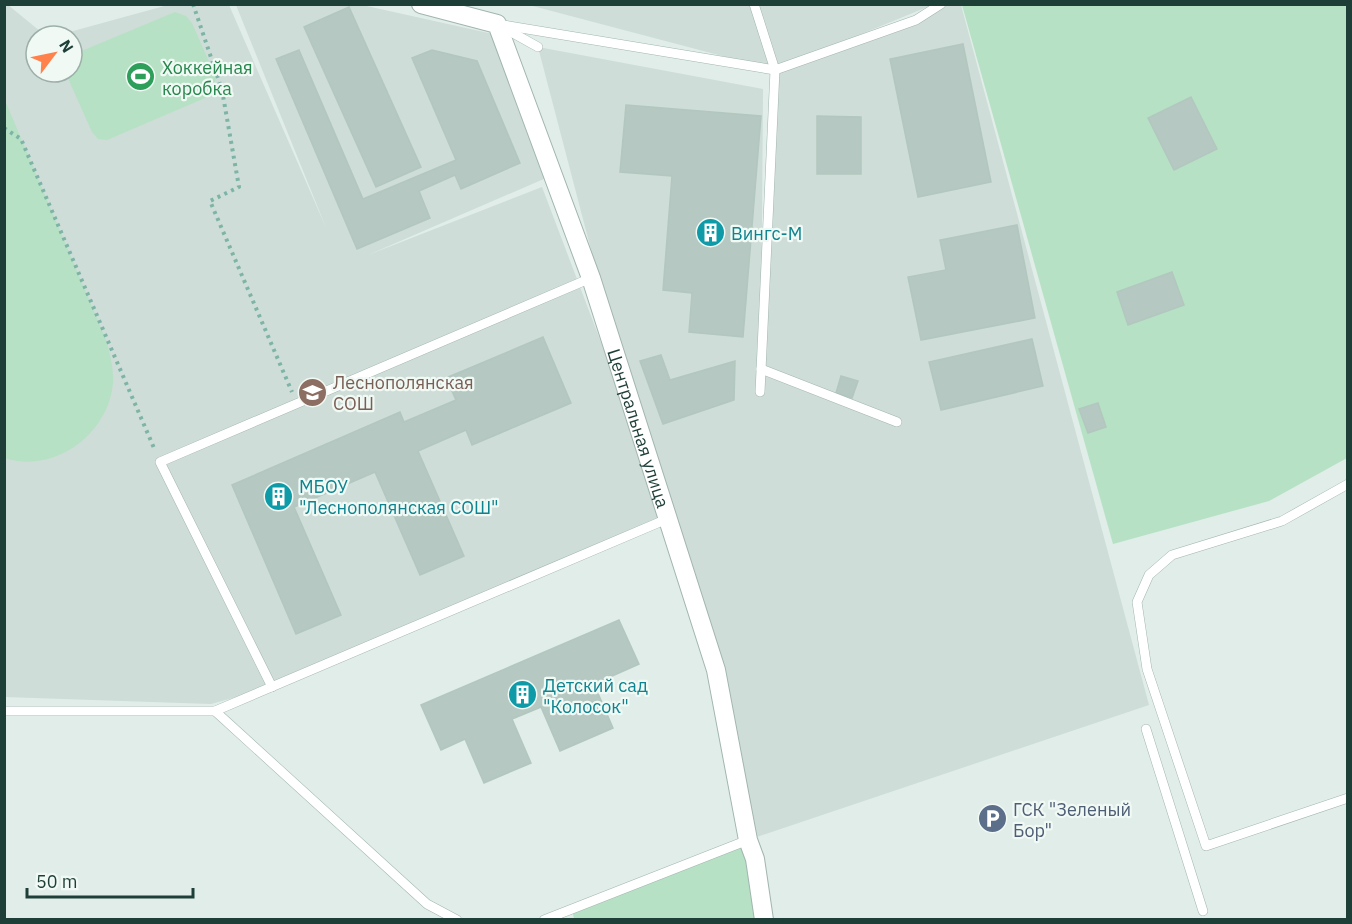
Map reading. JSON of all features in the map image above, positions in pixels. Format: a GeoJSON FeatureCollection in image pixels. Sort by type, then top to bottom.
{"type":"FeatureCollection","features":[{"type":"Feature","properties":{"kind":"street"},"geometry":{"type":"LineString","coordinates":[[421,4],[496,24]]}},
{"type":"Feature","properties":{"kind":"street","name":"Центральная улица"},"geometry":{"type":"LineString","coordinates":[[496,24],[591,278],[716,670],[748,840],[755,859],[764,920]]}},
{"type":"Feature","properties":{"kind":"lane"},"geometry":{"type":"LineString","coordinates":[[754,4],[775,70],[760,392]]}},
{"type":"Feature","properties":{"kind":"lane"},"geometry":{"type":"LineString","coordinates":[[496,24],[775,70],[916,20],[940,4]]}},
{"type":"Feature","properties":{"kind":"lane"},"geometry":{"type":"LineString","coordinates":[[496,24],[538,46]]}},
{"type":"Feature","properties":{"kind":"lane"},"geometry":{"type":"LineString","coordinates":[[272,687],[160,462],[591,278]]}},
{"type":"Feature","properties":{"kind":"lane"},"geometry":{"type":"LineString","coordinates":[[761,369],[897,422]]}},
{"type":"Feature","properties":{"kind":"lane"},"geometry":{"type":"LineString","coordinates":[[1347,484],[1282,521],[1172,555],[1149,575],[1137,602],[1146,669],[1206,846],[1347,798]]}},
{"type":"Feature","properties":{"kind":"lane"},"geometry":{"type":"LineString","coordinates":[[4,711],[215,711],[668,519]]}},
{"type":"Feature","properties":{"kind":"lane"},"geometry":{"type":"LineString","coordinates":[[215,711],[427,904],[457,920]]}},
{"type":"Feature","properties":{"kind":"lane"},"geometry":{"type":"LineString","coordinates":[[1146,729],[1203,911]]}},
{"type":"Feature","properties":{"kind":"lane"},"geometry":{"type":"LineString","coordinates":[[544,920],[748,840]]}},
{"type":"Feature","properties":{"kind":"path"},"geometry":{"type":"LineString","coordinates":[[193,4],[222,90],[238,187],[210,201],[297,403]]}},
{"type":"Feature","properties":{"kind":"path"},"geometry":{"type":"LineString","coordinates":[[4,128],[21,139],[160,462]]}},
{"type":"Feature","properties":{"kind":"shaded area"},"geometry":{"type":"Polygon","coordinates":[[[5,5],[31,24],[24,24],[24,84],[84,84],[84,28],[168,5],[229,5],[327,230],[236,5],[362,5],[493,34],[546,178],[368,255],[542,187],[662,503],[634,414],[538,47],[763,89],[761,348],[775,70],[529,5],[932,5],[791,63],[916,20],[941,5],[961,5],[1149,705],[748,840],[716,670],[668,520],[272,687],[211,704],[5,697],[5,5]]]}},
{"type":"Feature","properties":{"kind":"green space"},"geometry":{"type":"Polygon","coordinates":[[[962,5],[1347,5],[1347,458],[1269,501],[1113,544],[962,5]]]}},
{"type":"Feature","properties":{"kind":"green space","name":"Хоккейная коробка"},"geometry":{"type":"Polygon","coordinates":[[[175,12],[186,16],[192,23],[216,78],[212,90],[205,98],[107,140],[98,139],[92,132],[71,84],[84,84],[84,50],[175,12]]]}},
{"type":"Feature","properties":{"kind":"green space"},"geometry":{"type":"Polygon","coordinates":[[[4,98],[106,340],[113,374],[111,395],[96,426],[71,449],[55,457],[39,461],[5,458],[4,98]]]}},
{"type":"Feature","properties":{"kind":"green space"},"geometry":{"type":"Polygon","coordinates":[[[748,840],[763,919],[574,919],[572,909],[748,840]]]}},
{"type":"Feature","properties":{"kind":"building"},"geometry":{"type":"Polygon","coordinates":[[[349,7],[421,167],[376,187],[304,27],[349,7]]]}},
{"type":"Feature","properties":{"kind":"building"},"geometry":{"type":"Polygon","coordinates":[[[963,44],[991,182],[918,197],[890,59],[963,44]]]}},
{"type":"Feature","properties":{"kind":"building"},"geometry":{"type":"Polygon","coordinates":[[[299,50],[363,199],[456,160],[412,58],[432,50],[477,61],[520,163],[461,189],[455,175],[419,191],[430,218],[357,249],[276,59],[299,50]]]}},
{"type":"Feature","properties":{"kind":"building"},"geometry":{"type":"Polygon","coordinates":[[[1191,97],[1217,149],[1174,170],[1148,118],[1191,97]]]}},
{"type":"Feature","properties":{"kind":"building","name":"Вингс-М"},"geometry":{"type":"Polygon","coordinates":[[[626,105],[761,116],[743,337],[689,332],[692,293],[663,290],[672,176],[620,172],[626,105]]]}},
{"type":"Feature","properties":{"kind":"building"},"geometry":{"type":"Polygon","coordinates":[[[817,116],[861,117],[861,174],[817,174],[817,116]]]}},
{"type":"Feature","properties":{"kind":"building"},"geometry":{"type":"Polygon","coordinates":[[[1017,225],[1035,318],[921,340],[908,277],[946,270],[940,240],[1017,225]]]}},
{"type":"Feature","properties":{"kind":"building"},"geometry":{"type":"Polygon","coordinates":[[[1172,272],[1184,305],[1128,325],[1117,292],[1172,272]]]}},
{"type":"Feature","properties":{"kind":"building","name":"МБОУ \"Леснополянская СОШ\""},"geometry":{"type":"Polygon","coordinates":[[[543,337],[571,403],[472,445],[466,430],[418,451],[464,556],[420,575],[375,472],[294,507],[341,615],[296,634],[232,485],[400,412],[404,422],[456,400],[446,378],[543,337]]]}},
{"type":"Feature","properties":{"kind":"building"},"geometry":{"type":"Polygon","coordinates":[[[1032,339],[1043,386],[941,410],[929,362],[1032,339]]]}},
{"type":"Feature","properties":{"kind":"building"},"geometry":{"type":"Polygon","coordinates":[[[661,355],[670,380],[735,361],[734,400],[663,424],[640,361],[661,355]]]}},
{"type":"Feature","properties":{"kind":"building"},"geometry":{"type":"Polygon","coordinates":[[[841,376],[858,381],[852,398],[836,393],[841,376]]]}},
{"type":"Feature","properties":{"kind":"building"},"geometry":{"type":"Polygon","coordinates":[[[1098,403],[1106,427],[1088,433],[1079,409],[1098,403]]]}},
{"type":"Feature","properties":{"kind":"building","name":"Детский сад \"Колосок\""},"geometry":{"type":"Polygon","coordinates":[[[619,620],[639,664],[594,684],[613,728],[560,751],[541,707],[512,719],[531,763],[484,783],[465,739],[441,750],[421,705],[619,620]]]}},
{"type":"Feature","properties":{"kind":"place","name":"Хоккейная коробка"},"geometry":{"type":"Point","coordinates":[141,77]}},
{"type":"Feature","properties":{"kind":"place","name":"Вингс-М"},"geometry":{"type":"Point","coordinates":[710,233]}},
{"type":"Feature","properties":{"kind":"place","name":"Леснополянская СОШ"},"geometry":{"type":"Point","coordinates":[312,392]}},
{"type":"Feature","properties":{"kind":"place","name":"МБОУ \"Леснополянская СОШ\""},"geometry":{"type":"Point","coordinates":[278,496]}},
{"type":"Feature","properties":{"kind":"place","name":"Детский сад \"Колосок\""},"geometry":{"type":"Point","coordinates":[522,695]}},
{"type":"Feature","properties":{"kind":"place","name":"ГСК \"Зеленый Бор\""},"geometry":{"type":"Point","coordinates":[992,819]}}]}
